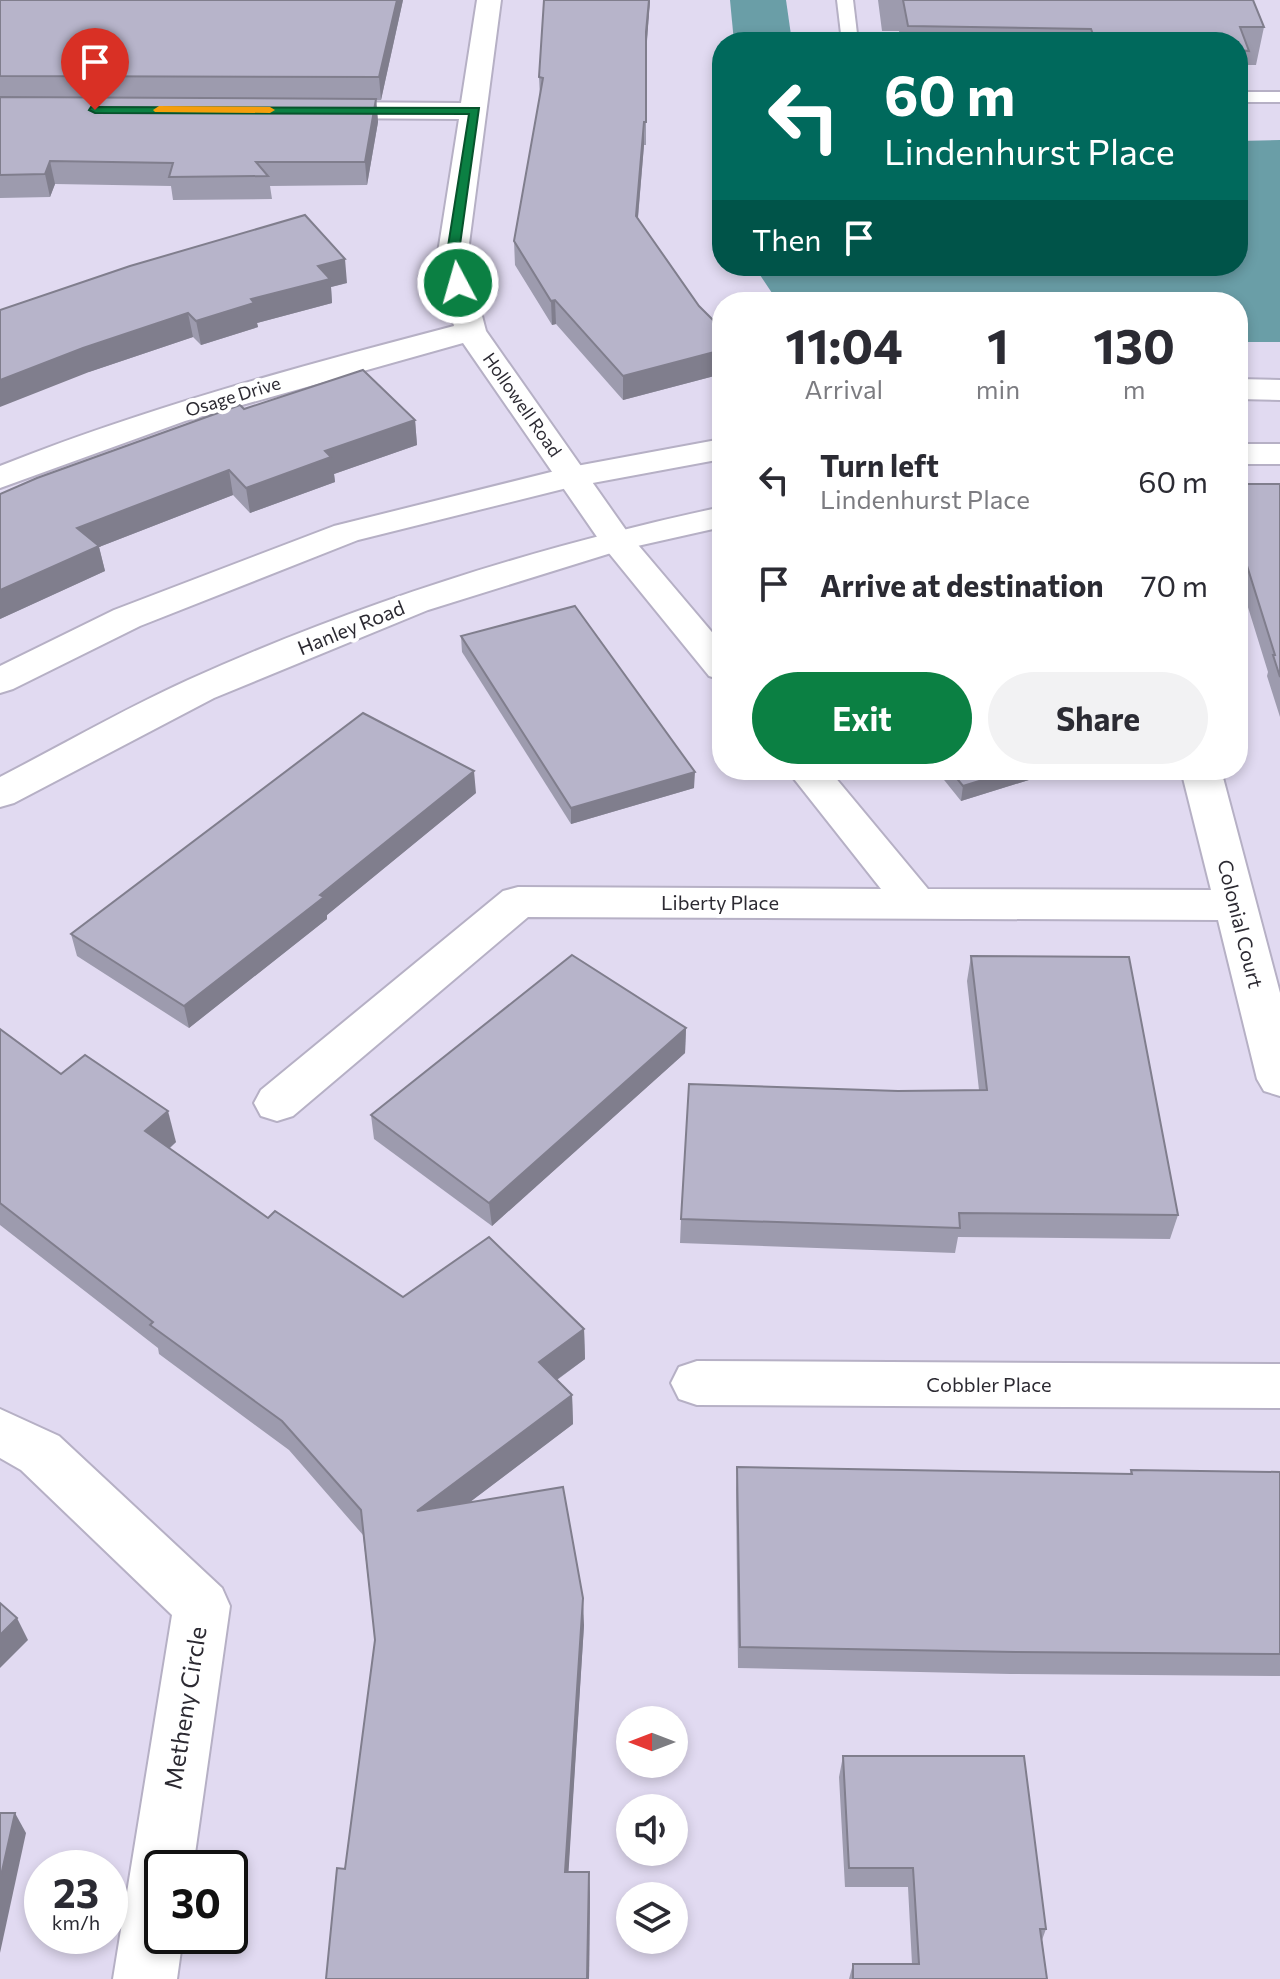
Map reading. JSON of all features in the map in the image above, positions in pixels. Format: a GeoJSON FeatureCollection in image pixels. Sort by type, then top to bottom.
{"type":"FeatureCollection","features":[{"type":"Feature","properties":{"kind":"street","name":"Hollowell Road"},"geometry":{"type":"LineString","coordinates":[[489,0],[452,259],[471,331],[616,540],[712,656]]}},
{"type":"Feature","properties":{"kind":"street"},"geometry":{"type":"LineString","coordinates":[[285,110],[475,111]]}},
{"type":"Feature","properties":{"kind":"street","name":"Osage Drive"},"geometry":{"type":"LineString","coordinates":[[0,478],[38,462],[249,390],[471,331]]}},
{"type":"Feature","properties":{"kind":"street"},"geometry":{"type":"LineString","coordinates":[[1248,389],[1280,390]]}},
{"type":"Feature","properties":{"kind":"street"},"geometry":{"type":"LineString","coordinates":[[0,681],[127,618],[346,533],[571,477],[712,451]]}},
{"type":"Feature","properties":{"kind":"street"},"geometry":{"type":"LineString","coordinates":[[1248,454],[1280,454]]}},
{"type":"Feature","properties":{"kind":"street","name":"Hanley Road"},"geometry":{"type":"LineString","coordinates":[[0,794],[201,689],[415,602],[616,540],[712,519]]}},
{"type":"Feature","properties":{"kind":"street"},"geometry":{"type":"LineString","coordinates":[[815,780],[917,904]]}},
{"type":"Feature","properties":{"kind":"street","name":"Colonial Court"},"geometry":{"type":"LineString","coordinates":[[1204,780],[1280,1079]]}},
{"type":"Feature","properties":{"kind":"street","name":"Liberty Place"},"geometry":{"type":"LineString","coordinates":[[277,1103],[518,902],[1236,905]]}},
{"type":"Feature","properties":{"kind":"street","name":"Cobbler Place"},"geometry":{"type":"LineString","coordinates":[[697,1383],[1280,1386]]}},
{"type":"Feature","properties":{"kind":"street","name":"Metheny Circle"},"geometry":{"type":"LineString","coordinates":[[0,1432],[40,1453],[202,1606],[145,1979]]}},
{"type":"Feature","properties":{"kind":"lane"},"geometry":{"type":"LineString","coordinates":[[845,0],[849,32]]}},
{"type":"Feature","properties":{"kind":"lane"},"geometry":{"type":"LineString","coordinates":[[1248,97],[1280,97]]}},
{"type":"Feature","properties":{"kind":"shaded area"},"geometry":{"type":"Polygon","coordinates":[[[730,0],[786,0],[791,32],[733,32],[730,0]]]}},
{"type":"Feature","properties":{"kind":"shaded area"},"geometry":{"type":"Polygon","coordinates":[[[1280,140],[1280,342],[1248,342],[1248,292],[771,292],[761,276],[1248,276],[1248,141],[1280,140]]]}},
{"type":"Feature","properties":{"kind":"building"},"geometry":{"type":"Polygon","coordinates":[[[0,0],[397,0],[379,77],[0,76],[0,0]]]}},
{"type":"Feature","properties":{"kind":"building"},"geometry":{"type":"Polygon","coordinates":[[[544,0],[649,0],[646,122],[636,216],[699,306],[712,319],[712,353],[623,376],[555,300],[551,301],[514,241],[543,78],[539,77],[544,0]]]}},
{"type":"Feature","properties":{"kind":"building"},"geometry":{"type":"Polygon","coordinates":[[[903,0],[1253,0],[1264,27],[1240,27],[1242,32],[1092,32],[1091,29],[908,26],[903,0]]]}},
{"type":"Feature","properties":{"kind":"building"},"geometry":{"type":"Polygon","coordinates":[[[0,97],[376,99],[365,162],[256,162],[268,176],[169,177],[173,163],[50,161],[45,174],[0,175],[0,97]]]}},
{"type":"Feature","properties":{"kind":"building"},"geometry":{"type":"Polygon","coordinates":[[[305,215],[345,259],[318,266],[330,279],[251,299],[254,303],[196,321],[188,313],[0,380],[0,310],[130,266],[305,215]]]}},
{"type":"Feature","properties":{"kind":"building"},"geometry":{"type":"Polygon","coordinates":[[[363,370],[415,420],[325,451],[331,457],[246,488],[229,470],[77,528],[99,546],[0,590],[0,494],[240,405],[244,409],[363,370]]]}},
{"type":"Feature","properties":{"kind":"building"},"geometry":{"type":"Polygon","coordinates":[[[1248,484],[1280,484],[1280,677],[1248,569],[1248,484]]]}},
{"type":"Feature","properties":{"kind":"building"},"geometry":{"type":"Polygon","coordinates":[[[575,606],[695,772],[571,808],[461,636],[575,606]]]}},
{"type":"Feature","properties":{"kind":"building"},"geometry":{"type":"Polygon","coordinates":[[[363,713],[474,771],[320,895],[324,897],[184,1006],[71,934],[363,713]]]}},
{"type":"Feature","properties":{"kind":"building"},"geometry":{"type":"Polygon","coordinates":[[[958,780],[982,780],[963,786],[958,780]]]}},
{"type":"Feature","properties":{"kind":"building"},"geometry":{"type":"Polygon","coordinates":[[[572,955],[686,1028],[489,1203],[371,1115],[572,955]]]}},
{"type":"Feature","properties":{"kind":"building"},"geometry":{"type":"Polygon","coordinates":[[[971,956],[1129,957],[1178,1215],[959,1213],[960,1228],[681,1219],[689,1084],[898,1091],[987,1090],[971,956]]]}},
{"type":"Feature","properties":{"kind":"building"},"geometry":{"type":"Polygon","coordinates":[[[0,1029],[61,1074],[85,1055],[168,1111],[145,1131],[268,1218],[275,1211],[403,1297],[489,1237],[584,1329],[539,1362],[572,1395],[417,1511],[563,1487],[583,1598],[565,1872],[589,1872],[587,1979],[326,1979],[337,1868],[345,1869],[375,1640],[361,1510],[282,1421],[150,1325],[153,1322],[0,1203],[0,1029]]]}},
{"type":"Feature","properties":{"kind":"building"},"geometry":{"type":"Polygon","coordinates":[[[737,1467],[1132,1474],[1131,1470],[1280,1472],[1280,1654],[740,1647],[737,1467]]]}},
{"type":"Feature","properties":{"kind":"building"},"geometry":{"type":"Polygon","coordinates":[[[0,1603],[17,1618],[0,1635],[0,1603]]]}},
{"type":"Feature","properties":{"kind":"building"},"geometry":{"type":"Polygon","coordinates":[[[843,1756],[1024,1756],[1046,1929],[1040,1929],[1047,1979],[853,1979],[853,1964],[919,1964],[913,1868],[849,1868],[843,1756]]]}},
{"type":"Feature","properties":{"kind":"building"},"geometry":{"type":"Polygon","coordinates":[[[0,1813],[15,1813],[0,1880],[0,1813]]]}},
{"type":"Feature","properties":{"kind":"slow traffic"},"geometry":{"type":"LineString","coordinates":[[159,110],[270,110]]}},
{"type":"Feature","properties":{"kind":"route"},"geometry":{"type":"LineString","coordinates":[[95,110],[475,111],[452,259],[458,283]]}}]}
